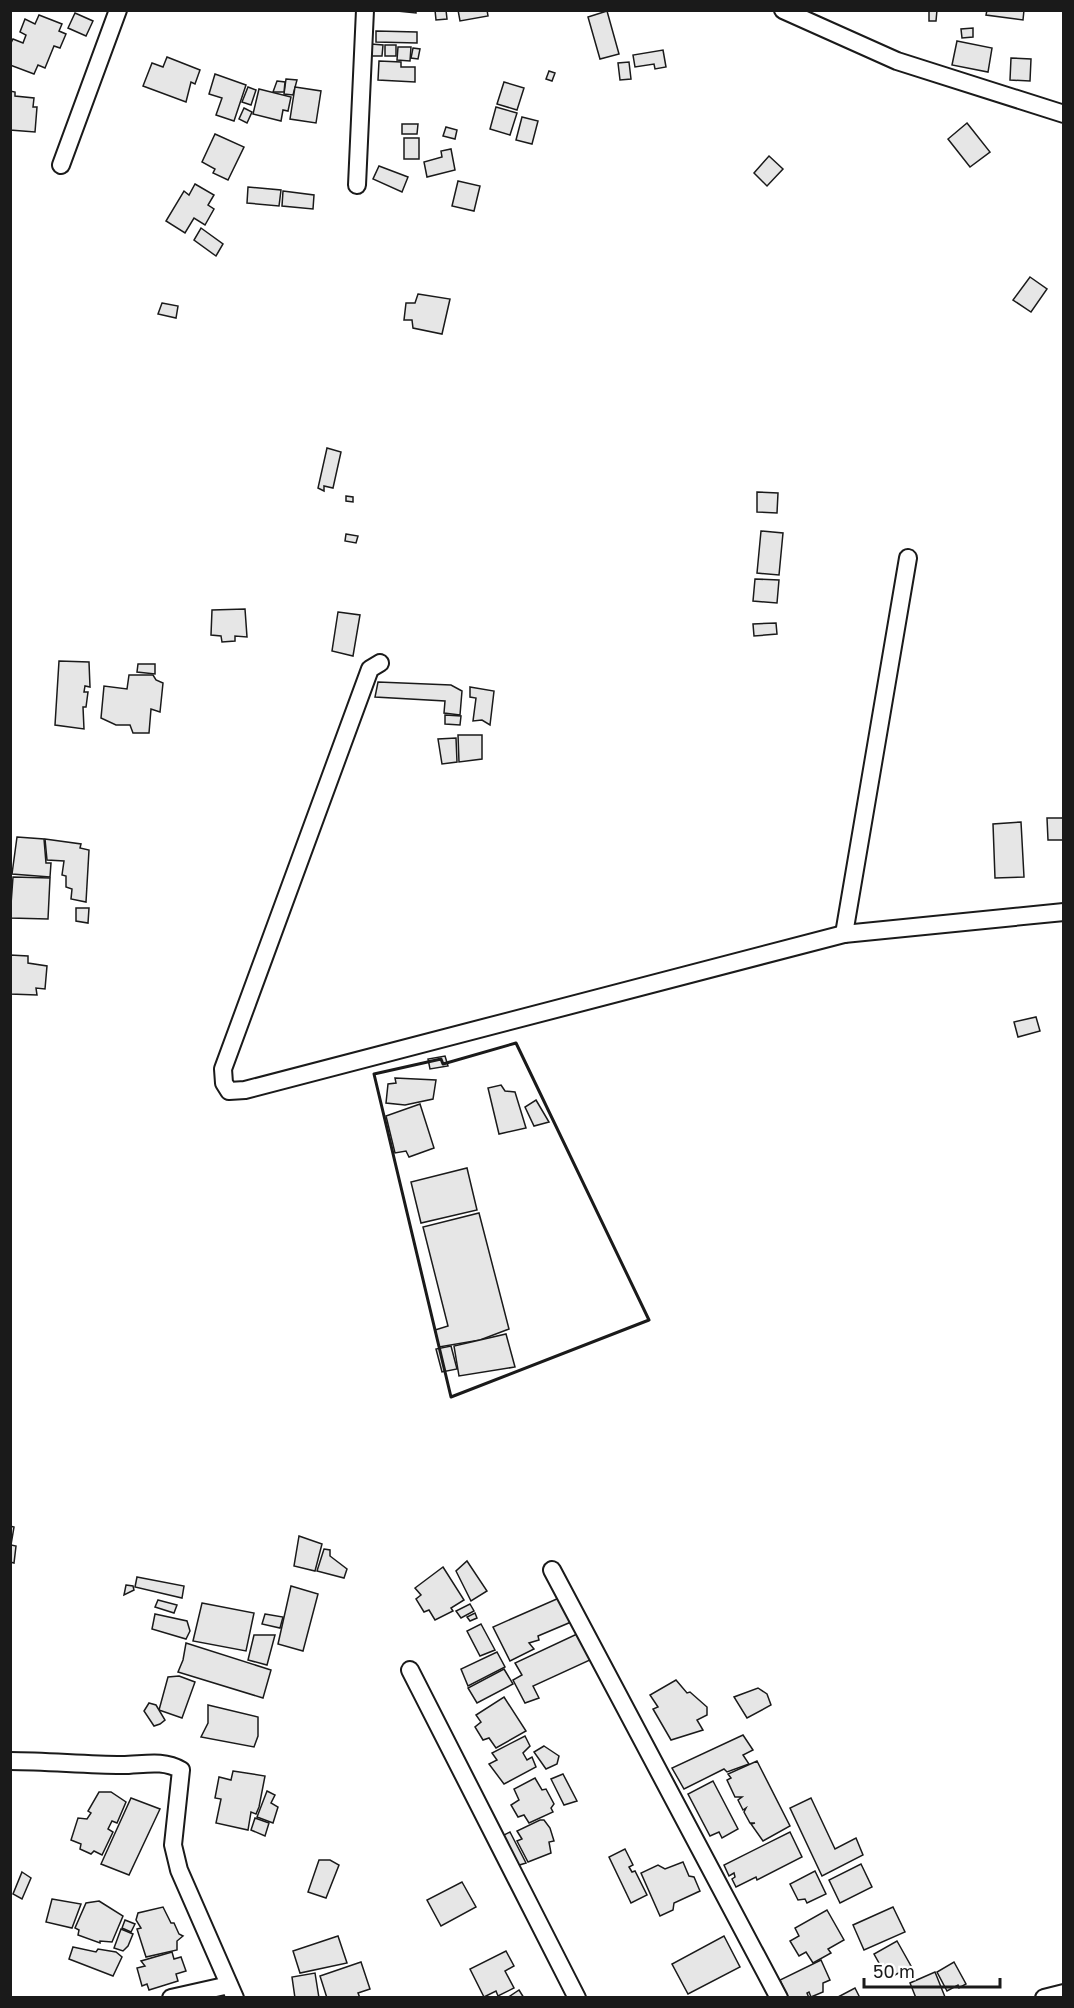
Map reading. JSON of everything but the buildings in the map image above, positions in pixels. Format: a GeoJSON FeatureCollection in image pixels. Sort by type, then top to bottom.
{"type":"FeatureCollection","features":[{"type":"Feature","properties":{"kind":"street"},"geometry":{"type":"LineString","coordinates":[[61,165],[118,10]]}},
{"type":"Feature","properties":{"kind":"street"},"geometry":{"type":"LineString","coordinates":[[357,185],[365,10]]}},
{"type":"Feature","properties":{"kind":"street"},"geometry":{"type":"LineString","coordinates":[[783,10],[897,61],[1064,114]]}},
{"type":"Feature","properties":{"kind":"street"},"geometry":{"type":"LineString","coordinates":[[844,934],[908,558]]}},
{"type":"Feature","properties":{"kind":"street"},"geometry":{"type":"LineString","coordinates":[[380,663],[370,669],[223,1069],[224,1083],[229,1092],[245,1090],[844,934],[1064,912]]}},
{"type":"Feature","properties":{"kind":"street"},"geometry":{"type":"LineString","coordinates":[[552,1570],[779,1998]]}},
{"type":"Feature","properties":{"kind":"street"},"geometry":{"type":"LineString","coordinates":[[410,1670],[577,1998]]}},
{"type":"Feature","properties":{"kind":"street"},"geometry":{"type":"LineString","coordinates":[[10,1761],[123,1765],[155,1763],[174,1766],[182,1770],[173,1845],[179,1870],[232,1991],[171,1998]]}},
{"type":"Feature","properties":{"kind":"street"},"geometry":{"type":"LineString","coordinates":[[1044,1998],[1064,1993]]}},
{"type":"Feature","properties":{"kind":"wall"},"geometry":{"type":"LineString","coordinates":[[516,1043],[649,1320],[451,1397],[374,1074],[441,1059],[443,1064],[516,1043]]}}]}
